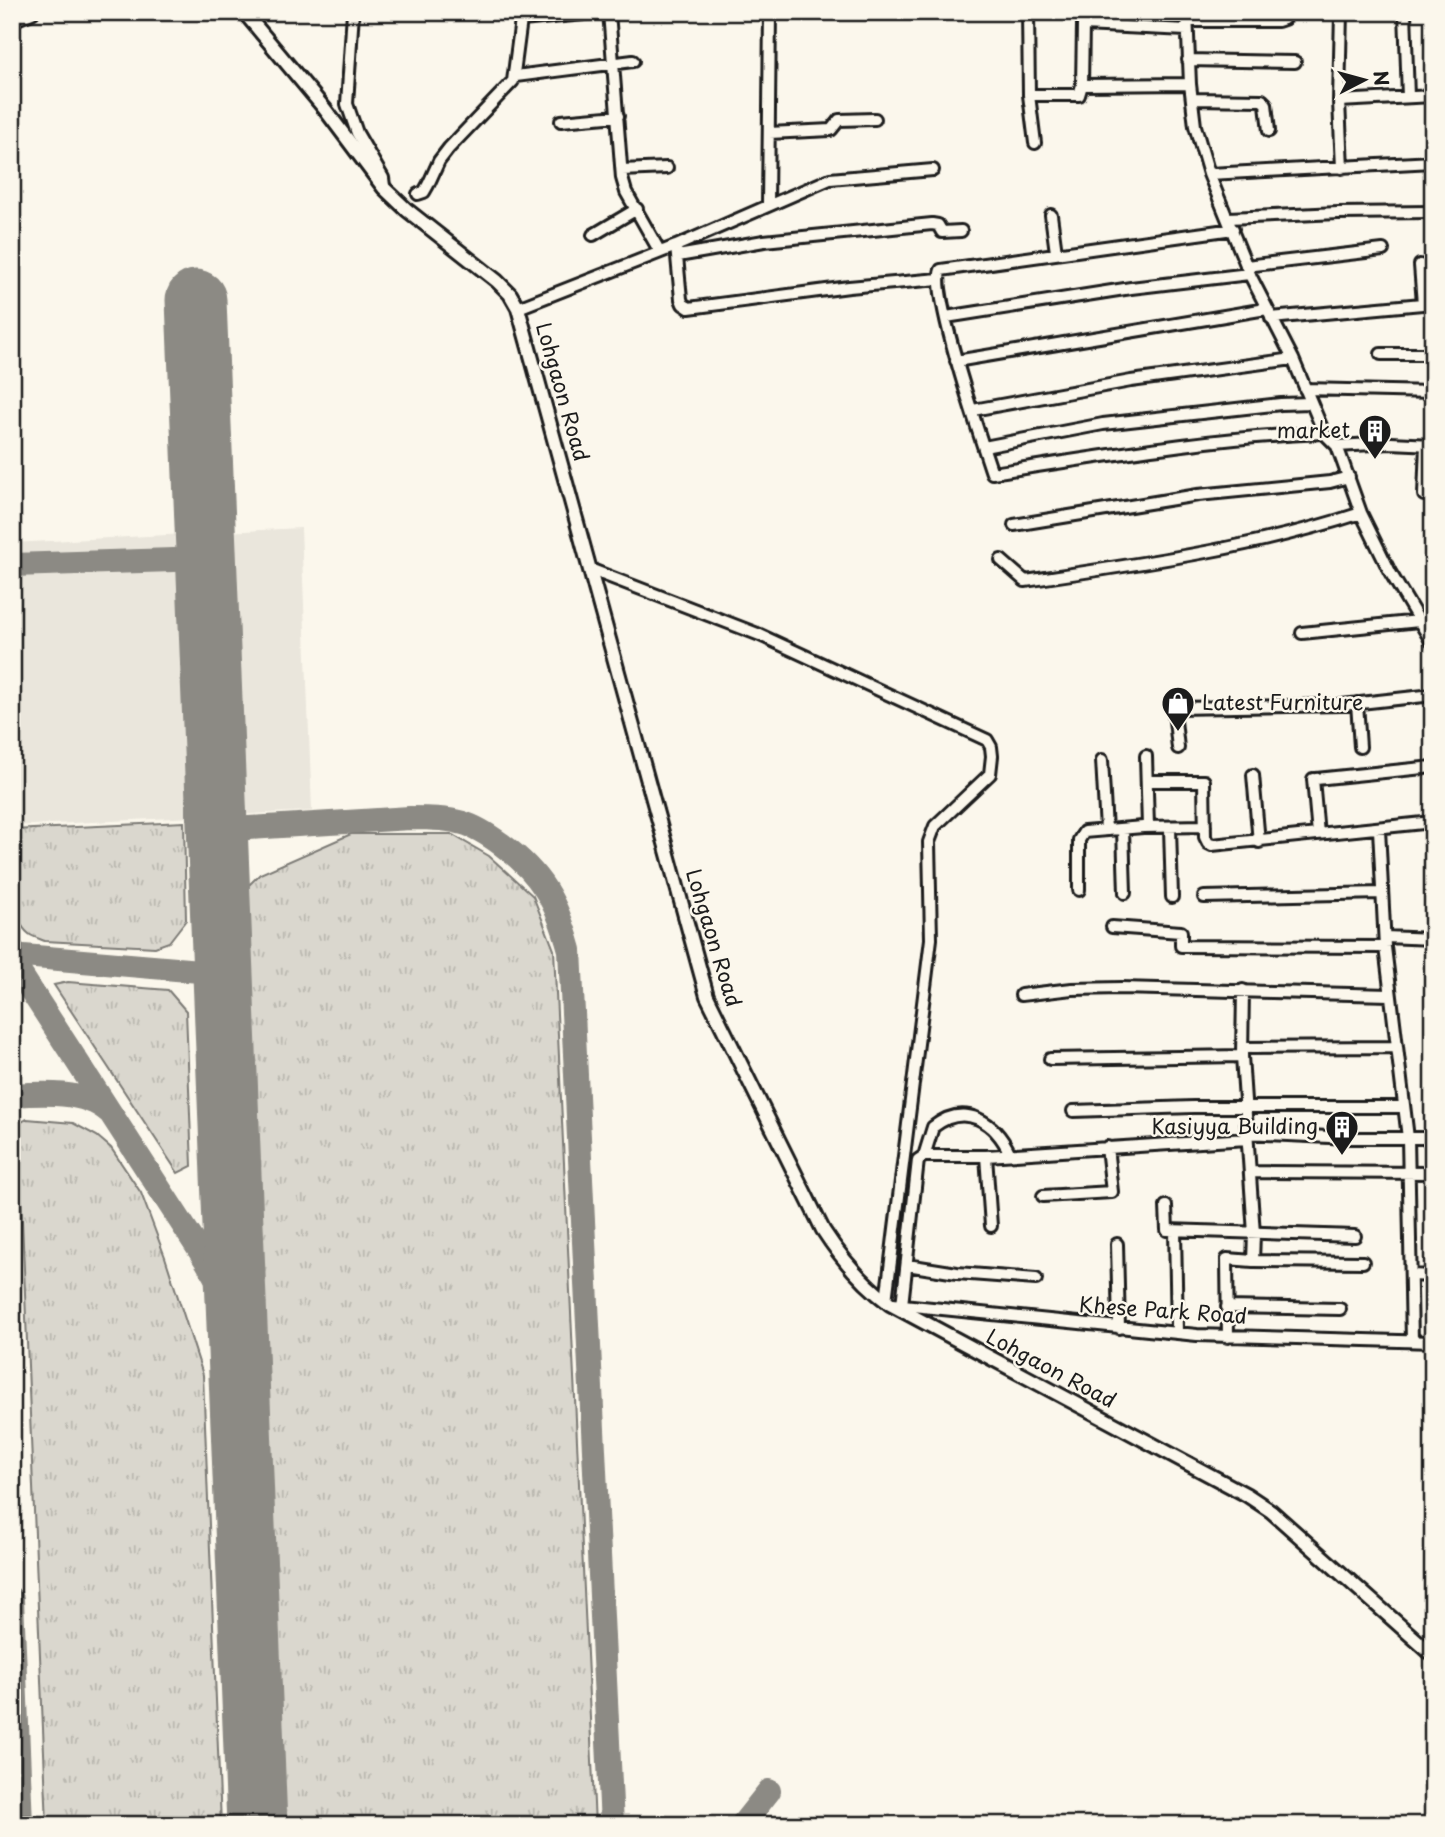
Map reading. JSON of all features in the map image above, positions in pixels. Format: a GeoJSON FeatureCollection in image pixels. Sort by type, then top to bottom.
{"type":"FeatureCollection","features":[{"type":"Feature","properties":{"kind":"main road"},"geometry":{"type":"LineString","coordinates":[[12,20],[32,12]]}},
{"type":"Feature","properties":{"kind":"main road","name":"Lohgaon Road"},"geometry":{"type":"LineString","coordinates":[[243,12],[324,108],[384,188],[407,210],[497,281],[510,294],[518,308],[707,996],[823,1230],[835,1249],[857,1274],[893,1303],[1247,1495],[1271,1511],[1433,1655]]}},
{"type":"Feature","properties":{"kind":"street"},"geometry":{"type":"LineString","coordinates":[[353,12],[347,104],[357,133],[383,178],[384,188]]}},
{"type":"Feature","properties":{"kind":"street"},"geometry":{"type":"LineString","coordinates":[[418,194],[424,192],[439,161],[449,148],[508,88],[516,76],[522,16],[607,12],[626,192],[660,252]]}},
{"type":"Feature","properties":{"kind":"street"},"geometry":{"type":"LineString","coordinates":[[768,205],[770,12]]}},
{"type":"Feature","properties":{"kind":"street"},"geometry":{"type":"LineString","coordinates":[[1028,12],[1029,95],[1035,142]]}},
{"type":"Feature","properties":{"kind":"street"},"geometry":{"type":"LineString","coordinates":[[1029,95],[1079,94],[1082,85],[1084,12]]}},
{"type":"Feature","properties":{"kind":"street"},"geometry":{"type":"LineString","coordinates":[[1083,25],[1278,21],[1284,19],[1286,12]]}},
{"type":"Feature","properties":{"kind":"street"},"geometry":{"type":"LineString","coordinates":[[1341,12],[1339,101],[1342,168]]}},
{"type":"Feature","properties":{"kind":"street"},"geometry":{"type":"LineString","coordinates":[[1405,12],[1408,97]]}},
{"type":"Feature","properties":{"kind":"street"},"geometry":{"type":"LineString","coordinates":[[1187,21],[1195,126],[1209,174],[1248,270],[1293,359],[1324,433],[1337,446],[1361,513],[1390,572],[1433,644]]}},
{"type":"Feature","properties":{"kind":"street"},"geometry":{"type":"LineString","coordinates":[[1188,60],[1295,62]]}},
{"type":"Feature","properties":{"kind":"street"},"geometry":{"type":"LineString","coordinates":[[516,76],[633,61]]}},
{"type":"Feature","properties":{"kind":"street"},"geometry":{"type":"LineString","coordinates":[[1082,85],[1190,85]]}},
{"type":"Feature","properties":{"kind":"street"},"geometry":{"type":"LineString","coordinates":[[1339,101],[1433,96]]}},
{"type":"Feature","properties":{"kind":"street"},"geometry":{"type":"LineString","coordinates":[[1192,99],[1262,100],[1266,104],[1269,131]]}},
{"type":"Feature","properties":{"kind":"street"},"geometry":{"type":"LineString","coordinates":[[561,121],[618,116]]}},
{"type":"Feature","properties":{"kind":"street"},"geometry":{"type":"LineString","coordinates":[[769,132],[831,130],[839,120],[875,119]]}},
{"type":"Feature","properties":{"kind":"street"},"geometry":{"type":"LineString","coordinates":[[1209,174],[1433,162]]}},
{"type":"Feature","properties":{"kind":"street"},"geometry":{"type":"LineString","coordinates":[[622,170],[667,168]]}},
{"type":"Feature","properties":{"kind":"street"},"geometry":{"type":"LineString","coordinates":[[677,251],[768,205],[830,179],[933,170]]}},
{"type":"Feature","properties":{"kind":"street"},"geometry":{"type":"LineString","coordinates":[[593,235],[637,209]]}},
{"type":"Feature","properties":{"kind":"street"},"geometry":{"type":"LineString","coordinates":[[1324,433],[1175,445],[992,473],[956,361],[939,279],[941,270],[1230,223],[1325,213],[1433,212]]}},
{"type":"Feature","properties":{"kind":"street"},"geometry":{"type":"LineString","coordinates":[[1051,215],[1056,252]]}},
{"type":"Feature","properties":{"kind":"street"},"geometry":{"type":"LineString","coordinates":[[518,308],[660,252],[932,224],[938,225],[942,232],[961,231]]}},
{"type":"Feature","properties":{"kind":"street"},"geometry":{"type":"LineString","coordinates":[[946,317],[1383,250]]}},
{"type":"Feature","properties":{"kind":"street"},"geometry":{"type":"LineString","coordinates":[[677,251],[681,299],[689,308],[849,287],[939,279]]}},
{"type":"Feature","properties":{"kind":"street"},"geometry":{"type":"LineString","coordinates":[[956,361],[1269,313],[1428,303],[1420,265]]}},
{"type":"Feature","properties":{"kind":"street"},"geometry":{"type":"LineString","coordinates":[[1381,354],[1433,354]]}},
{"type":"Feature","properties":{"kind":"street"},"geometry":{"type":"LineString","coordinates":[[973,410],[1131,381],[1293,359]]}},
{"type":"Feature","properties":{"kind":"street"},"geometry":{"type":"LineString","coordinates":[[1305,389],[1433,392]]}},
{"type":"Feature","properties":{"kind":"street"},"geometry":{"type":"LineString","coordinates":[[984,447],[1103,424],[1310,403]]}},
{"type":"Feature","properties":{"kind":"street"},"geometry":{"type":"LineString","coordinates":[[1337,446],[1391,443],[1429,445],[1424,495]]}},
{"type":"Feature","properties":{"kind":"street"},"geometry":{"type":"LineString","coordinates":[[1014,524],[1198,495],[1330,482],[1349,477]]}},
{"type":"Feature","properties":{"kind":"street"},"geometry":{"type":"LineString","coordinates":[[1001,559],[1025,581],[1236,546],[1361,513]]}},
{"type":"Feature","properties":{"kind":"street"},"geometry":{"type":"LineString","coordinates":[[592,570],[760,635],[934,714],[987,740],[991,747],[990,774],[935,826],[929,842],[931,939],[893,1303]]}},
{"type":"Feature","properties":{"kind":"street"},"geometry":{"type":"LineString","coordinates":[[1302,633],[1419,621]]}},
{"type":"Feature","properties":{"kind":"street"},"geometry":{"type":"LineString","coordinates":[[1178,748],[1174,711],[1177,708],[1299,707],[1433,695]]}},
{"type":"Feature","properties":{"kind":"street"},"geometry":{"type":"LineString","coordinates":[[1357,703],[1360,747]]}},
{"type":"Feature","properties":{"kind":"street"},"geometry":{"type":"LineString","coordinates":[[1146,756],[1149,827]]}},
{"type":"Feature","properties":{"kind":"street"},"geometry":{"type":"LineString","coordinates":[[1102,760],[1106,830]]}},
{"type":"Feature","properties":{"kind":"street"},"geometry":{"type":"LineString","coordinates":[[1318,834],[1314,779],[1433,767]]}},
{"type":"Feature","properties":{"kind":"street"},"geometry":{"type":"LineString","coordinates":[[1253,775],[1259,842]]}},
{"type":"Feature","properties":{"kind":"street"},"geometry":{"type":"LineString","coordinates":[[1147,781],[1204,781],[1205,827],[1208,843],[1212,845],[1433,822]]}},
{"type":"Feature","properties":{"kind":"street"},"geometry":{"type":"LineString","coordinates":[[1079,890],[1080,836],[1091,831],[1205,827]]}},
{"type":"Feature","properties":{"kind":"street"},"geometry":{"type":"LineString","coordinates":[[1170,828],[1172,897]]}},
{"type":"Feature","properties":{"kind":"street"},"geometry":{"type":"LineString","coordinates":[[1123,829],[1125,893]]}},
{"type":"Feature","properties":{"kind":"street"},"geometry":{"type":"LineString","coordinates":[[1379,829],[1385,942],[1408,1138],[1412,1341]]}},
{"type":"Feature","properties":{"kind":"street"},"geometry":{"type":"LineString","coordinates":[[1205,897],[1382,893]]}},
{"type":"Feature","properties":{"kind":"street"},"geometry":{"type":"LineString","coordinates":[[1112,927],[1181,932],[1181,946],[1433,939]]}},
{"type":"Feature","properties":{"kind":"street"},"geometry":{"type":"LineString","coordinates":[[1021,995],[1072,989],[1243,990],[1390,995]]}},
{"type":"Feature","properties":{"kind":"street"},"geometry":{"type":"LineString","coordinates":[[1243,990],[1242,1052],[1254,1234],[1253,1261]]}},
{"type":"Feature","properties":{"kind":"street"},"geometry":{"type":"LineString","coordinates":[[1050,1059],[1396,1047]]}},
{"type":"Feature","properties":{"kind":"street"},"geometry":{"type":"LineString","coordinates":[[1073,1111],[1404,1107]]}},
{"type":"Feature","properties":{"kind":"street"},"geometry":{"type":"LineString","coordinates":[[924,1156],[933,1127],[943,1120],[964,1114],[972,1115],[1000,1136],[1010,1154]]}},
{"type":"Feature","properties":{"kind":"street"},"geometry":{"type":"LineString","coordinates":[[893,1303],[907,1265],[918,1160],[924,1156],[986,1156],[1247,1136],[1433,1138]]}},
{"type":"Feature","properties":{"kind":"street"},"geometry":{"type":"LineString","coordinates":[[1043,1196],[1112,1192],[1107,1147]]}},
{"type":"Feature","properties":{"kind":"street"},"geometry":{"type":"LineString","coordinates":[[986,1156],[991,1226]]}},
{"type":"Feature","properties":{"kind":"street"},"geometry":{"type":"LineString","coordinates":[[1250,1172],[1433,1173]]}},
{"type":"Feature","properties":{"kind":"street"},"geometry":{"type":"LineString","coordinates":[[1166,1206],[1167,1230],[1355,1236]]}},
{"type":"Feature","properties":{"kind":"street"},"geometry":{"type":"LineString","coordinates":[[1175,1231],[1177,1333]]}},
{"type":"Feature","properties":{"kind":"street"},"geometry":{"type":"LineString","coordinates":[[1117,1244],[1119,1328]]}},
{"type":"Feature","properties":{"kind":"street"},"geometry":{"type":"LineString","coordinates":[[1228,1337],[1227,1258],[1253,1261],[1363,1262]]}},
{"type":"Feature","properties":{"kind":"street"},"geometry":{"type":"LineString","coordinates":[[907,1265],[957,1273],[1036,1279]]}},
{"type":"Feature","properties":{"kind":"street"},"geometry":{"type":"LineString","coordinates":[[1411,1275],[1433,1276]]}},
{"type":"Feature","properties":{"kind":"street","name":"Khese Park Road"},"geometry":{"type":"LineString","coordinates":[[893,1303],[1228,1337],[1433,1342]]}},
{"type":"Feature","properties":{"kind":"street"},"geometry":{"type":"LineString","coordinates":[[1227,1307],[1340,1309]]}},
{"type":"Feature","properties":{"kind":"shaded area"},"geometry":{"type":"Polygon","coordinates":[[[301,528],[312,811],[12,826],[12,543],[301,528]]]}},
{"type":"Feature","properties":{"kind":"green space"},"geometry":{"type":"Polygon","coordinates":[[[184,822],[186,920],[169,942],[155,947],[45,941],[29,934],[22,925],[17,914],[12,885],[12,830],[184,822]]]}},
{"type":"Feature","properties":{"kind":"green space"},"geometry":{"type":"Polygon","coordinates":[[[351,834],[451,834],[489,856],[533,896],[554,950],[595,1825],[283,1825],[243,891],[260,874],[351,834]]]}},
{"type":"Feature","properties":{"kind":"green space"},"geometry":{"type":"Polygon","coordinates":[[[68,982],[168,990],[186,1011],[192,1166],[178,1173],[54,985],[68,982]]]}},
{"type":"Feature","properties":{"kind":"green space"},"geometry":{"type":"Polygon","coordinates":[[[27,1119],[73,1123],[97,1136],[111,1148],[141,1193],[203,1375],[221,1825],[47,1825],[18,1124],[27,1119]]]}},
{"type":"Feature","properties":{"kind":"taxiway"},"geometry":{"type":"LineString","coordinates":[[12,565],[206,559]]}},
{"type":"Feature","properties":{"kind":"taxiway"},"geometry":{"type":"LineString","coordinates":[[217,830],[410,818],[457,821],[488,835],[527,866],[546,890],[559,917],[570,950],[612,1825]]}},
{"type":"Feature","properties":{"kind":"taxiway"},"geometry":{"type":"LineString","coordinates":[[12,955],[223,973]]}},
{"type":"Feature","properties":{"kind":"taxiway"},"geometry":{"type":"LineString","coordinates":[[12,961],[207,1262],[237,1315]]}},
{"type":"Feature","properties":{"kind":"taxiway"},"geometry":{"type":"LineString","coordinates":[[12,1095],[76,1096],[109,1112]]}},
{"type":"Feature","properties":{"kind":"taxiway"},"geometry":{"type":"LineString","coordinates":[[207,1262],[223,1253],[233,1237]]}},
{"type":"Feature","properties":{"kind":"taxiway"},"geometry":{"type":"LineString","coordinates":[[12,1599],[21,1825]]}},
{"type":"Feature","properties":{"kind":"taxiway"},"geometry":{"type":"LineString","coordinates":[[742,1825],[769,1791]]}},
{"type":"Feature","properties":{"kind":"runway"},"geometry":{"type":"LineString","coordinates":[[196,300],[257,1825]]}},
{"type":"Feature","properties":{"kind":"place","name":"market"},"geometry":{"type":"Point","coordinates":[1375,461]}},
{"type":"Feature","properties":{"kind":"place","name":"Latest Furniture"},"geometry":{"type":"Point","coordinates":[1178,733]}},
{"type":"Feature","properties":{"kind":"place","name":"Kasiyya Building"},"geometry":{"type":"Point","coordinates":[1342,1157]}}]}
